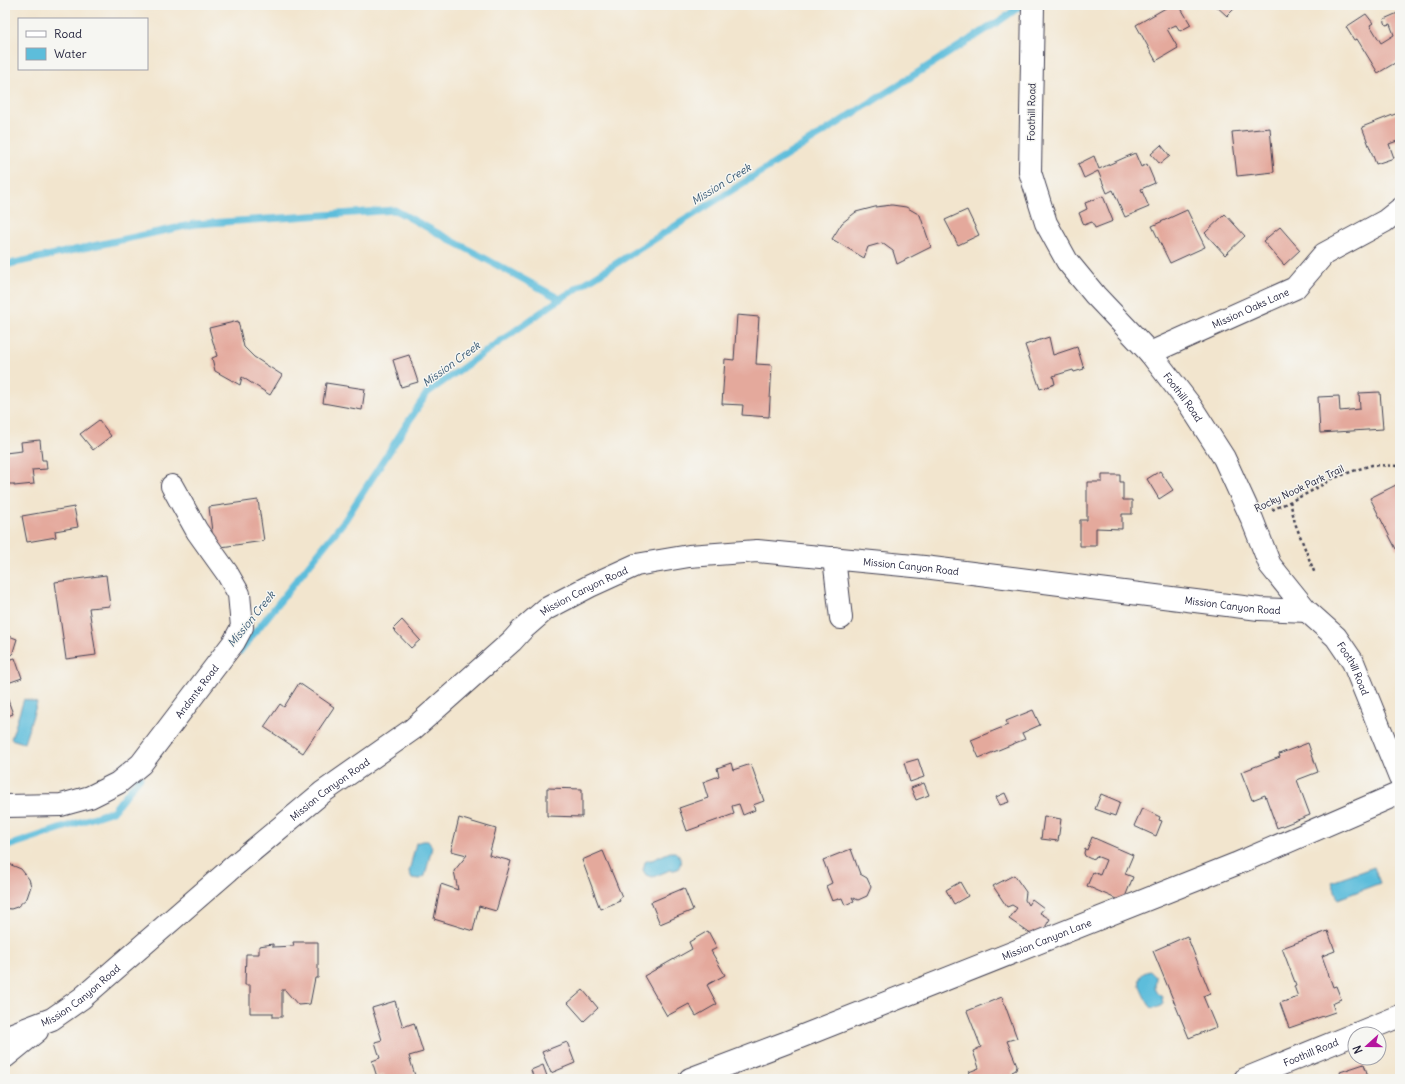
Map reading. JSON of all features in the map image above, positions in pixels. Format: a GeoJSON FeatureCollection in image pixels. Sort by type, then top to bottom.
{"type":"FeatureCollection","features":[{"type":"Feature","properties":{"kind":"street","name":"Foothill Road"},"geometry":{"type":"LineString","coordinates":[[1032,5],[1030,172],[1046,223],[1067,261],[1090,290],[1150,353],[1190,405],[1224,458],[1252,519],[1270,565],[1307,611],[1336,637],[1353,662],[1400,778]]}},
{"type":"Feature","properties":{"kind":"street","name":"Mission Oaks Lane"},"geometry":{"type":"LineString","coordinates":[[1150,353],[1294,288],[1324,254],[1385,220],[1400,209]]}},
{"type":"Feature","properties":{"kind":"street","name":"Andante Road"},"geometry":{"type":"LineString","coordinates":[[5,806],[61,804],[90,796],[118,783],[141,764],[234,642],[242,627],[239,594],[228,573],[197,531],[172,486]]}},
{"type":"Feature","properties":{"kind":"street","name":"Mission Canyon Road"},"geometry":{"type":"LineString","coordinates":[[5,1037],[52,1019],[82,998],[322,792],[413,730],[512,642],[522,630],[546,609],[590,586],[636,565],[689,556],[756,551],[924,567],[1259,609],[1307,611]]}},
{"type":"Feature","properties":{"kind":"street"},"geometry":{"type":"LineString","coordinates":[[834,558],[841,618]]}},
{"type":"Feature","properties":{"kind":"street","name":"Mission Canyon Lane"},"geometry":{"type":"LineString","coordinates":[[690,1079],[785,1043],[1229,867],[1400,793]]}},
{"type":"Feature","properties":{"kind":"street","name":"Foothill Road"},"geometry":{"type":"LineString","coordinates":[[1375,1026],[1400,1016]]}},
{"type":"Feature","properties":{"kind":"street"},"geometry":{"type":"LineString","coordinates":[[5,1057],[52,1019]]}},
{"type":"Feature","properties":{"kind":"street","name":"Foothill Road"},"geometry":{"type":"LineString","coordinates":[[1245,1079],[1347,1037]]}},
{"type":"Feature","properties":{"kind":"path","name":"Rocky Nook Park Trail"},"geometry":{"type":"LineString","coordinates":[[1252,519],[1332,479],[1372,465],[1400,466]]}},
{"type":"Feature","properties":{"kind":"path"},"geometry":{"type":"LineString","coordinates":[[1290,501],[1295,523],[1315,574]]}},
{"type":"Feature","properties":{"kind":"water"},"geometry":{"type":"Polygon","coordinates":[[[24,699],[37,703],[24,743],[11,739],[24,699]]]}},
{"type":"Feature","properties":{"kind":"water"},"geometry":{"type":"Polygon","coordinates":[[[428,841],[432,847],[425,876],[419,879],[412,878],[409,872],[416,843],[428,841]]]}},
{"type":"Feature","properties":{"kind":"water"},"geometry":{"type":"Polygon","coordinates":[[[670,852],[675,852],[680,858],[678,869],[670,870],[653,877],[646,875],[643,870],[645,862],[670,852]]]}},
{"type":"Feature","properties":{"kind":"water"},"geometry":{"type":"Polygon","coordinates":[[[1374,867],[1380,883],[1338,899],[1332,882],[1374,867]]]}},
{"type":"Feature","properties":{"kind":"water"},"geometry":{"type":"Polygon","coordinates":[[[1150,971],[1156,977],[1155,988],[1162,997],[1163,1004],[1159,1007],[1152,1008],[1150,1006],[1140,986],[1141,976],[1150,971]]]}},
{"type":"Feature","properties":{"kind":"building"},"geometry":{"type":"Polygon","coordinates":[[[1171,5],[1179,5],[1191,25],[1180,31],[1176,25],[1167,29],[1178,48],[1156,61],[1136,25],[1171,5]]]}},
{"type":"Feature","properties":{"kind":"building"},"geometry":{"type":"Polygon","coordinates":[[[1215,5],[1238,5],[1227,16],[1215,5]]]}},
{"type":"Feature","properties":{"kind":"building"},"geometry":{"type":"Polygon","coordinates":[[[1400,12],[1400,60],[1378,73],[1357,39],[1354,40],[1346,27],[1366,14],[1373,23],[1370,25],[1381,43],[1394,35],[1390,24],[1386,25],[1384,19],[1400,12]]]}},
{"type":"Feature","properties":{"kind":"building"},"geometry":{"type":"Polygon","coordinates":[[[1398,113],[1400,117],[1400,140],[1389,144],[1394,158],[1376,164],[1362,127],[1398,113]]]}},
{"type":"Feature","properties":{"kind":"building"},"geometry":{"type":"Polygon","coordinates":[[[1270,128],[1274,172],[1237,176],[1232,132],[1270,128]]]}},
{"type":"Feature","properties":{"kind":"building"},"geometry":{"type":"Polygon","coordinates":[[[1161,145],[1170,156],[1160,164],[1151,154],[1161,145]]]}},
{"type":"Feature","properties":{"kind":"building"},"geometry":{"type":"Polygon","coordinates":[[[1135,153],[1141,167],[1147,164],[1155,183],[1141,189],[1149,207],[1125,217],[1113,190],[1107,193],[1098,171],[1084,178],[1078,164],[1094,156],[1099,169],[1135,153]]]}},
{"type":"Feature","properties":{"kind":"building"},"geometry":{"type":"Polygon","coordinates":[[[1103,196],[1113,221],[1095,228],[1092,222],[1084,225],[1079,213],[1087,209],[1085,203],[1103,196]]]}},
{"type":"Feature","properties":{"kind":"building"},"geometry":{"type":"Polygon","coordinates":[[[892,205],[906,207],[920,215],[931,247],[897,264],[893,251],[882,243],[868,247],[864,258],[832,239],[842,223],[856,212],[875,207],[892,205]]]}},
{"type":"Feature","properties":{"kind":"building"},"geometry":{"type":"Polygon","coordinates":[[[967,210],[979,235],[958,245],[945,220],[967,210]]]}},
{"type":"Feature","properties":{"kind":"building"},"geometry":{"type":"Polygon","coordinates":[[[1187,210],[1205,247],[1170,263],[1152,226],[1187,210]]]}},
{"type":"Feature","properties":{"kind":"building"},"geometry":{"type":"Polygon","coordinates":[[[1225,214],[1245,236],[1225,255],[1205,233],[1225,214]]]}},
{"type":"Feature","properties":{"kind":"building"},"geometry":{"type":"Polygon","coordinates":[[[1280,227],[1300,250],[1284,265],[1263,241],[1280,227]]]}},
{"type":"Feature","properties":{"kind":"building"},"geometry":{"type":"Polygon","coordinates":[[[737,315],[759,317],[756,364],[772,365],[769,417],[742,415],[743,405],[722,404],[725,359],[734,360],[737,315]]]}},
{"type":"Feature","properties":{"kind":"building"},"geometry":{"type":"Polygon","coordinates":[[[238,321],[244,347],[254,357],[282,375],[270,395],[242,377],[240,385],[215,371],[212,358],[217,356],[209,328],[238,321]]]}},
{"type":"Feature","properties":{"kind":"building"},"geometry":{"type":"Polygon","coordinates":[[[1049,337],[1053,355],[1077,347],[1084,369],[1074,372],[1073,370],[1053,376],[1055,384],[1040,389],[1025,345],[1049,337]]]}},
{"type":"Feature","properties":{"kind":"building"},"geometry":{"type":"Polygon","coordinates":[[[409,355],[418,382],[401,387],[393,360],[409,355]]]}},
{"type":"Feature","properties":{"kind":"building"},"geometry":{"type":"Polygon","coordinates":[[[326,383],[365,389],[362,410],[323,403],[326,383]]]}},
{"type":"Feature","properties":{"kind":"building"},"geometry":{"type":"Polygon","coordinates":[[[1380,392],[1383,429],[1320,433],[1318,397],[1339,396],[1340,411],[1360,409],[1359,393],[1380,392]]]}},
{"type":"Feature","properties":{"kind":"building"},"geometry":{"type":"Polygon","coordinates":[[[99,420],[111,436],[93,450],[80,434],[99,420]]]}},
{"type":"Feature","properties":{"kind":"building"},"geometry":{"type":"Polygon","coordinates":[[[40,440],[42,460],[46,460],[47,469],[32,470],[34,484],[14,486],[14,484],[5,484],[5,453],[22,451],[21,442],[40,440]]]}},
{"type":"Feature","properties":{"kind":"building"},"geometry":{"type":"Polygon","coordinates":[[[1160,471],[1173,490],[1159,499],[1147,479],[1160,471]]]}},
{"type":"Feature","properties":{"kind":"building"},"geometry":{"type":"Polygon","coordinates":[[[1102,475],[1120,475],[1120,482],[1123,482],[1123,500],[1132,500],[1132,514],[1122,514],[1122,529],[1096,528],[1096,546],[1080,546],[1080,520],[1087,520],[1087,482],[1102,482],[1102,475]]]}},
{"type":"Feature","properties":{"kind":"building"},"geometry":{"type":"Polygon","coordinates":[[[1400,483],[1400,547],[1396,549],[1370,498],[1400,483]]]}},
{"type":"Feature","properties":{"kind":"building"},"geometry":{"type":"Polygon","coordinates":[[[258,500],[264,541],[214,548],[209,507],[258,500]]]}},
{"type":"Feature","properties":{"kind":"building"},"geometry":{"type":"Polygon","coordinates":[[[74,507],[78,527],[55,531],[56,537],[27,542],[22,516],[74,507]]]}},
{"type":"Feature","properties":{"kind":"building"},"geometry":{"type":"Polygon","coordinates":[[[106,575],[110,606],[89,608],[96,655],[66,659],[55,582],[106,575]]]}},
{"type":"Feature","properties":{"kind":"building"},"geometry":{"type":"Polygon","coordinates":[[[402,620],[420,640],[411,648],[393,629],[402,620]]]}},
{"type":"Feature","properties":{"kind":"building"},"geometry":{"type":"Polygon","coordinates":[[[9,636],[17,639],[12,655],[5,652],[5,646],[9,636]]]}},
{"type":"Feature","properties":{"kind":"building"},"geometry":{"type":"Polygon","coordinates":[[[15,658],[22,678],[5,684],[5,661],[15,658]]]}},
{"type":"Feature","properties":{"kind":"building"},"geometry":{"type":"Polygon","coordinates":[[[299,683],[334,707],[303,753],[264,727],[280,704],[284,707],[299,683]]]}},
{"type":"Feature","properties":{"kind":"building"},"geometry":{"type":"Polygon","coordinates":[[[5,692],[13,714],[5,717],[5,692]]]}},
{"type":"Feature","properties":{"kind":"building"},"geometry":{"type":"Polygon","coordinates":[[[1033,710],[1040,725],[1022,733],[1025,739],[979,758],[971,740],[1008,725],[1006,721],[1033,710]]]}},
{"type":"Feature","properties":{"kind":"building"},"geometry":{"type":"Polygon","coordinates":[[[1308,743],[1318,772],[1297,780],[1310,815],[1277,828],[1265,795],[1252,800],[1241,772],[1280,757],[1279,754],[1308,743]]]}},
{"type":"Feature","properties":{"kind":"building"},"geometry":{"type":"Polygon","coordinates":[[[918,759],[924,777],[910,782],[904,763],[918,759]]]}},
{"type":"Feature","properties":{"kind":"building"},"geometry":{"type":"Polygon","coordinates":[[[731,763],[733,770],[751,764],[764,801],[753,805],[755,810],[743,815],[739,804],[732,806],[734,814],[687,831],[679,808],[708,798],[703,782],[719,776],[717,768],[731,763]]]}},
{"type":"Feature","properties":{"kind":"building"},"geometry":{"type":"Polygon","coordinates":[[[924,783],[929,795],[916,800],[911,788],[924,783]]]}},
{"type":"Feature","properties":{"kind":"building"},"geometry":{"type":"Polygon","coordinates":[[[547,788],[582,789],[582,817],[547,816],[547,788]]]}},
{"type":"Feature","properties":{"kind":"building"},"geometry":{"type":"Polygon","coordinates":[[[1005,793],[1009,802],[1000,805],[996,797],[1005,793]]]}},
{"type":"Feature","properties":{"kind":"building"},"geometry":{"type":"Polygon","coordinates":[[[1101,794],[1120,802],[1115,816],[1095,809],[1101,794]]]}},
{"type":"Feature","properties":{"kind":"building"},"geometry":{"type":"Polygon","coordinates":[[[1142,808],[1160,817],[1159,820],[1162,821],[1156,836],[1134,826],[1142,808]]]}},
{"type":"Feature","properties":{"kind":"building"},"geometry":{"type":"Polygon","coordinates":[[[1044,816],[1061,819],[1058,841],[1041,839],[1044,816]]]}},
{"type":"Feature","properties":{"kind":"building"},"geometry":{"type":"Polygon","coordinates":[[[459,818],[496,829],[489,855],[511,861],[496,911],[479,906],[473,931],[434,919],[441,884],[458,890],[454,871],[467,855],[451,851],[459,818]]]}},
{"type":"Feature","properties":{"kind":"building"},"geometry":{"type":"Polygon","coordinates":[[[1092,837],[1133,855],[1125,874],[1133,877],[1123,902],[1087,886],[1093,872],[1100,875],[1106,860],[1096,856],[1095,858],[1091,859],[1085,856],[1085,849],[1087,850],[1092,837]]]}},
{"type":"Feature","properties":{"kind":"building"},"geometry":{"type":"Polygon","coordinates":[[[851,849],[860,874],[867,878],[871,887],[867,896],[858,900],[852,897],[854,901],[845,905],[842,898],[832,901],[826,886],[832,883],[823,860],[851,849]]]}},
{"type":"Feature","properties":{"kind":"building"},"geometry":{"type":"Polygon","coordinates":[[[603,851],[622,897],[619,899],[620,901],[600,909],[582,860],[603,851]]]}},
{"type":"Feature","properties":{"kind":"building"},"geometry":{"type":"Polygon","coordinates":[[[9,864],[21,869],[29,879],[31,886],[27,898],[17,907],[11,909],[5,908],[5,865],[9,864]]]}},
{"type":"Feature","properties":{"kind":"building"},"geometry":{"type":"Polygon","coordinates":[[[1014,875],[1026,892],[1025,900],[1028,905],[1032,899],[1044,908],[1040,913],[1050,919],[1038,939],[1009,919],[1017,908],[1012,905],[1007,907],[993,886],[1014,875]]]}},
{"type":"Feature","properties":{"kind":"building"},"geometry":{"type":"Polygon","coordinates":[[[960,882],[968,896],[954,904],[946,890],[960,882]]]}},
{"type":"Feature","properties":{"kind":"building"},"geometry":{"type":"Polygon","coordinates":[[[684,888],[693,910],[660,924],[651,902],[684,888]]]}},
{"type":"Feature","properties":{"kind":"building"},"geometry":{"type":"Polygon","coordinates":[[[708,931],[717,948],[711,951],[725,975],[707,985],[717,1004],[696,1016],[689,1004],[667,1016],[644,976],[692,949],[689,942],[708,931]]]}},
{"type":"Feature","properties":{"kind":"building"},"geometry":{"type":"Polygon","coordinates":[[[1328,931],[1335,951],[1322,956],[1333,987],[1336,986],[1341,999],[1332,1003],[1335,1012],[1289,1028],[1280,1003],[1298,997],[1294,986],[1296,985],[1282,948],[1328,931]]]}},
{"type":"Feature","properties":{"kind":"building"},"geometry":{"type":"Polygon","coordinates":[[[1187,936],[1210,993],[1203,996],[1216,1027],[1189,1038],[1153,951],[1187,936]]]}},
{"type":"Feature","properties":{"kind":"building"},"geometry":{"type":"Polygon","coordinates":[[[293,942],[318,942],[318,978],[315,978],[310,1004],[298,1005],[285,990],[282,990],[282,1017],[273,1017],[273,1013],[250,1013],[250,985],[245,985],[246,954],[259,954],[259,946],[273,944],[273,947],[294,946],[293,942]]]}},
{"type":"Feature","properties":{"kind":"building"},"geometry":{"type":"Polygon","coordinates":[[[583,990],[598,1008],[584,1021],[568,1003],[583,990]]]}},
{"type":"Feature","properties":{"kind":"building"},"geometry":{"type":"Polygon","coordinates":[[[1002,997],[1017,1038],[1007,1041],[1017,1065],[1016,1070],[1012,1072],[1014,1079],[972,1079],[969,1072],[979,1068],[973,1051],[981,1047],[967,1011],[1002,997]]]}},
{"type":"Feature","properties":{"kind":"building"},"geometry":{"type":"Polygon","coordinates":[[[395,1001],[403,1027],[414,1023],[423,1052],[409,1056],[416,1079],[385,1079],[384,1075],[377,1077],[372,1061],[380,1058],[375,1042],[382,1040],[372,1008],[395,1001]]]}},
{"type":"Feature","properties":{"kind":"building"},"geometry":{"type":"Polygon","coordinates":[[[567,1042],[575,1063],[551,1073],[542,1052],[567,1042]]]}},
{"type":"Feature","properties":{"kind":"building"},"geometry":{"type":"Polygon","coordinates":[[[543,1065],[548,1079],[534,1079],[531,1070],[543,1065]]]}},
{"type":"Feature","properties":{"kind":"building"},"geometry":{"type":"Polygon","coordinates":[[[1358,1066],[1365,1066],[1369,1079],[1342,1079],[1340,1072],[1358,1066]]]}},
{"type":"Feature","properties":{"kind":"waterway","name":"Mission Creek"},"geometry":{"type":"LineString","coordinates":[[240,651],[345,520],[427,393],[560,299],[1001,20],[1022,5]]}},
{"type":"Feature","properties":{"kind":"waterway"},"geometry":{"type":"LineString","coordinates":[[5,265],[195,224],[395,210],[560,299]]}},
{"type":"Feature","properties":{"kind":"waterway","name":"Mission Creek"},"geometry":{"type":"LineString","coordinates":[[5,849],[8,846],[113,811],[140,777]]}}]}
